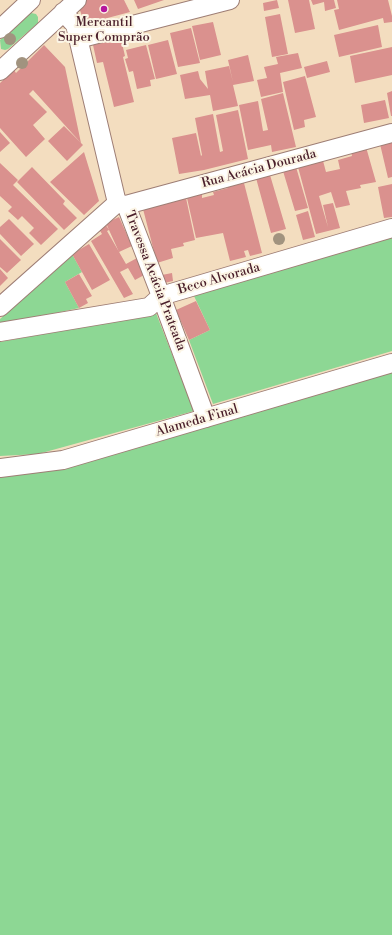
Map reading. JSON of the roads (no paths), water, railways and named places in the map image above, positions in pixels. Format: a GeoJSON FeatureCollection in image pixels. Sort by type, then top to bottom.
{"type":"FeatureCollection","features":[{"type":"Feature","properties":{"kind":"street"},"geometry":{"type":"LineString","coordinates":[[0,29],[32,0]]}},
{"type":"Feature","properties":{"kind":"street"},"geometry":{"type":"LineString","coordinates":[[0,71],[77,0]]}},
{"type":"Feature","properties":{"kind":"street"},"geometry":{"type":"LineString","coordinates":[[78,39],[230,0]]}},
{"type":"Feature","properties":{"kind":"street","name":"Travessa Acácia Prateada"},"geometry":{"type":"LineString","coordinates":[[63,12],[75,25],[121,204],[161,296],[206,418]]}},
{"type":"Feature","properties":{"kind":"street","name":"Rua Acácia Dourada"},"geometry":{"type":"LineString","coordinates":[[121,204],[392,133]]}},
{"type":"Feature","properties":{"kind":"street"},"geometry":{"type":"LineString","coordinates":[[0,307],[121,204]]}},
{"type":"Feature","properties":{"kind":"street","name":"Beco Alvorada"},"geometry":{"type":"LineString","coordinates":[[0,332],[149,306],[161,296],[392,228]]}},
{"type":"Feature","properties":{"kind":"street","name":"Alameda Final"},"geometry":{"type":"LineString","coordinates":[[0,468],[63,460],[392,363]]}},
{"type":"Feature","properties":{"kind":"place","name":"Mercantil Super Comprão"},"geometry":{"type":"Point","coordinates":[104,9]}}]}
